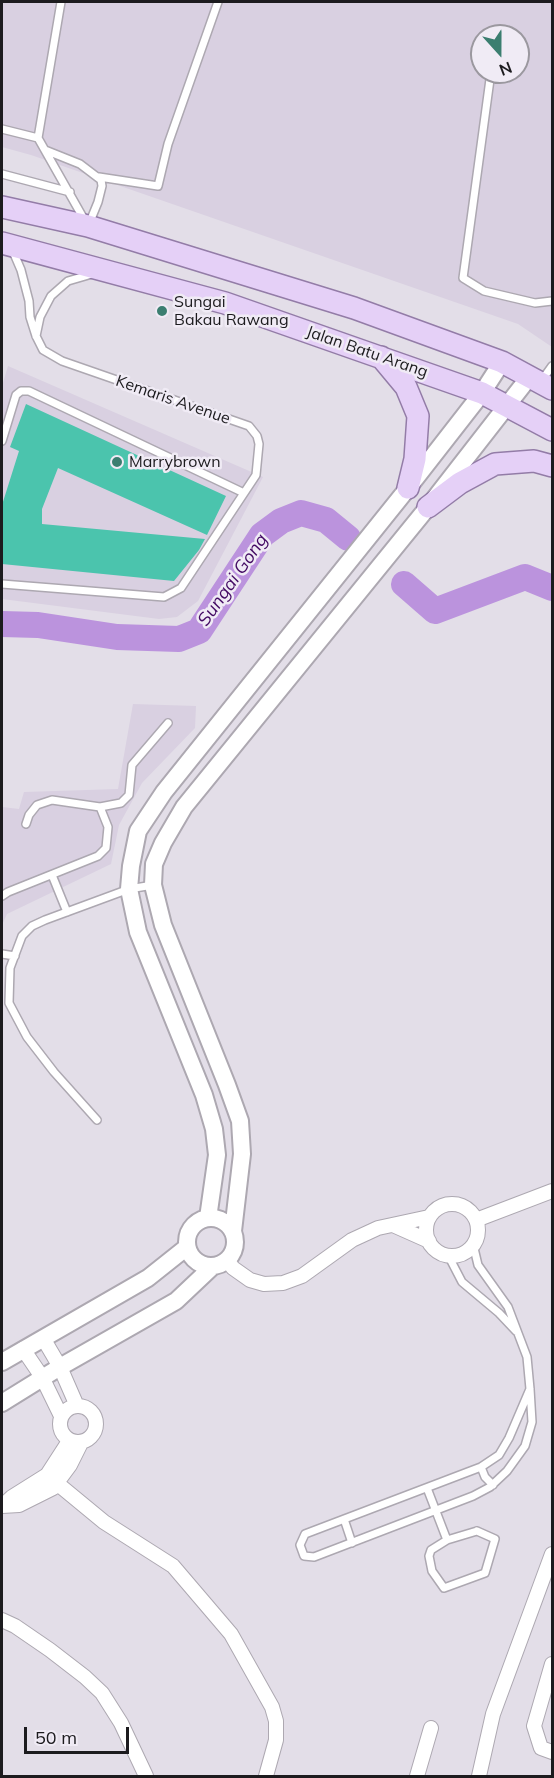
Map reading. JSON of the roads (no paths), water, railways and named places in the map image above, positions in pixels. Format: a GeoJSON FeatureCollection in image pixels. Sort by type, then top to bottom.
{"type":"FeatureCollection","features":[{"type":"Feature","properties":{"kind":"main road"},"geometry":{"type":"LineString","coordinates":[[2,207],[88,226],[354,308],[544,378]]}},
{"type":"Feature","properties":{"kind":"main road","name":"Jalan Batu Arang"},"geometry":{"type":"LineString","coordinates":[[6,245],[225,303],[482,393],[552,430]]}},
{"type":"Feature","properties":{"kind":"main road"},"geometry":{"type":"LineString","coordinates":[[380,356],[406,387],[418,416],[415,459],[408,488]]}},
{"type":"Feature","properties":{"kind":"main road"},"geometry":{"type":"LineString","coordinates":[[428,507],[460,483],[495,464],[534,461],[552,466]]}},
{"type":"Feature","properties":{"kind":"street"},"geometry":{"type":"LineString","coordinates":[[208,1218],[217,1155],[214,1129],[204,1095],[138,932],[129,889],[138,831],[164,792],[408,488],[482,393],[502,362]]}},
{"type":"Feature","properties":{"kind":"street"},"geometry":{"type":"LineString","coordinates":[[186,1247],[198,1264],[212,1267],[223,1264],[235,1246],[232,1231],[242,1154],[240,1121],[163,925],[153,885],[154,864],[163,843],[184,807],[508,406],[544,378]]}},
{"type":"Feature","properties":{"kind":"street"},"geometry":{"type":"LineString","coordinates":[[476,1220],[552,1191]]}},
{"type":"Feature","properties":{"kind":"street"},"geometry":{"type":"LineString","coordinates":[[393,1225],[429,1241],[440,1253],[448,1255],[462,1253],[473,1244],[477,1236],[476,1220],[472,1213],[458,1204],[441,1206],[429,1217],[426,1225],[429,1241]]}},
{"type":"Feature","properties":{"kind":"street"},"geometry":{"type":"LineString","coordinates":[[227,1260],[233,1268],[250,1280],[264,1284],[283,1283],[302,1276],[352,1240],[378,1228],[429,1217]]}},
{"type":"Feature","properties":{"kind":"street"},"geometry":{"type":"LineString","coordinates":[[2,1362],[148,1278],[186,1247],[189,1231],[200,1220],[208,1218],[222,1221],[232,1231]]}},
{"type":"Feature","properties":{"kind":"street"},"geometry":{"type":"LineString","coordinates":[[2,1403],[42,1377],[176,1301],[212,1267]]}},
{"type":"Feature","properties":{"kind":"street"},"geometry":{"type":"LineString","coordinates":[[43,1338],[60,1367],[77,1406]]}},
{"type":"Feature","properties":{"kind":"street"},"geometry":{"type":"LineString","coordinates":[[23,1349],[42,1377],[61,1416],[61,1433],[75,1442],[87,1441],[95,1432],[96,1419],[89,1409],[77,1406],[68,1409],[61,1416]]}},
{"type":"Feature","properties":{"kind":"street"},"geometry":{"type":"LineString","coordinates":[[2,1506],[19,1505],[45,1493],[75,1442]]}},
{"type":"Feature","properties":{"kind":"street"},"geometry":{"type":"LineString","coordinates":[[52,1479],[104,1522],[173,1566],[231,1634],[272,1707],[276,1721],[276,1740],[266,1776]]}},
{"type":"Feature","properties":{"kind":"street"},"geometry":{"type":"LineString","coordinates":[[479,1776],[493,1714],[552,1554]]}},
{"type":"Feature","properties":{"kind":"street"},"geometry":{"type":"LineString","coordinates":[[2,1620],[15,1626],[50,1650],[85,1677],[102,1694],[121,1723],[146,1776]]}},
{"type":"Feature","properties":{"kind":"street"},"geometry":{"type":"LineString","coordinates":[[547,1750],[534,1726],[552,1664]]}},
{"type":"Feature","properties":{"kind":"street"},"geometry":{"type":"LineString","coordinates":[[417,1776],[431,1728]]}},
{"type":"Feature","properties":{"kind":"lane"},"geometry":{"type":"LineString","coordinates":[[61,2],[38,138],[88,226]]}},
{"type":"Feature","properties":{"kind":"lane"},"geometry":{"type":"LineString","coordinates":[[45,150],[80,164],[99,177],[158,186],[168,144],[218,2]]}},
{"type":"Feature","properties":{"kind":"lane"},"geometry":{"type":"LineString","coordinates":[[489,84],[463,278],[484,291],[535,303],[552,301]]}},
{"type":"Feature","properties":{"kind":"lane"},"geometry":{"type":"LineString","coordinates":[[2,129],[38,138]]}},
{"type":"Feature","properties":{"kind":"lane"},"geometry":{"type":"LineString","coordinates":[[2,174],[70,192]]}},
{"type":"Feature","properties":{"kind":"lane"},"geometry":{"type":"LineString","coordinates":[[88,226],[102,186],[99,177]]}},
{"type":"Feature","properties":{"kind":"lane"},"geometry":{"type":"LineString","coordinates":[[6,245],[21,270],[36,336]]}},
{"type":"Feature","properties":{"kind":"lane"},"geometry":{"type":"LineString","coordinates":[[36,336],[40,317],[51,296],[68,281],[104,271]]}},
{"type":"Feature","properties":{"kind":"lane","name":"Kemaris Avenue"},"geometry":{"type":"LineString","coordinates":[[2,584],[164,597],[181,588],[256,475],[259,444],[257,436],[249,426],[62,361],[44,350],[36,336]]}},
{"type":"Feature","properties":{"kind":"lane"},"geometry":{"type":"LineString","coordinates":[[2,441],[16,395],[21,391],[29,391],[244,493]]}},
{"type":"Feature","properties":{"kind":"lane"},"geometry":{"type":"LineString","coordinates":[[26,824],[29,815],[37,805],[52,800],[100,807],[121,803],[129,795],[132,765],[168,723]]}},
{"type":"Feature","properties":{"kind":"lane"},"geometry":{"type":"LineString","coordinates":[[2,896],[98,856],[106,848],[108,827],[100,807]]}},
{"type":"Feature","properties":{"kind":"lane"},"geometry":{"type":"LineString","coordinates":[[52,874],[66,912]]}},
{"type":"Feature","properties":{"kind":"lane"},"geometry":{"type":"LineString","coordinates":[[97,1120],[34,1046],[9,1003],[10,968],[22,936],[32,926],[129,889],[153,885]]}},
{"type":"Feature","properties":{"kind":"lane"},"geometry":{"type":"LineString","coordinates":[[2,954],[15,956]]}},
{"type":"Feature","properties":{"kind":"lane"},"geometry":{"type":"LineString","coordinates":[[473,1244],[478,1265],[508,1307],[527,1357],[530,1389],[532,1422],[525,1446],[507,1471],[493,1485],[473,1496],[314,1557],[304,1556],[300,1545],[304,1534],[481,1467],[499,1455],[509,1438],[530,1389]]}},
{"type":"Feature","properties":{"kind":"lane"},"geometry":{"type":"LineString","coordinates":[[448,1255],[462,1282],[499,1313],[519,1335]]}},
{"type":"Feature","properties":{"kind":"lane"},"geometry":{"type":"LineString","coordinates":[[481,1467],[485,1477],[493,1485]]}},
{"type":"Feature","properties":{"kind":"lane"},"geometry":{"type":"LineString","coordinates":[[427,1488],[447,1540]]}},
{"type":"Feature","properties":{"kind":"lane"},"geometry":{"type":"LineString","coordinates":[[344,1519],[352,1543]]}},
{"type":"Feature","properties":{"kind":"lane"},"geometry":{"type":"LineString","coordinates":[[477,1531],[495,1539],[485,1573],[444,1588],[432,1571],[429,1556],[431,1550],[447,1540],[477,1531]]}},
{"type":"Feature","properties":{"kind":"waterway","name":"Sungai Gong"},"geometry":{"type":"LineString","coordinates":[[2,624],[38,625],[117,637],[179,639],[199,631],[262,535],[281,521],[301,513],[326,520],[348,538]]}},
{"type":"Feature","properties":{"kind":"waterway","name":"Sungai Gong"},"geometry":{"type":"LineString","coordinates":[[404,584],[435,611],[525,577],[552,588]]}},
{"type":"Feature","properties":{"kind":"place","name":"Sungai Bakau Rawang"},"geometry":{"type":"Point","coordinates":[162,311]}},
{"type":"Feature","properties":{"kind":"place","name":"Marrybrown"},"geometry":{"type":"Point","coordinates":[117,462]}}]}
